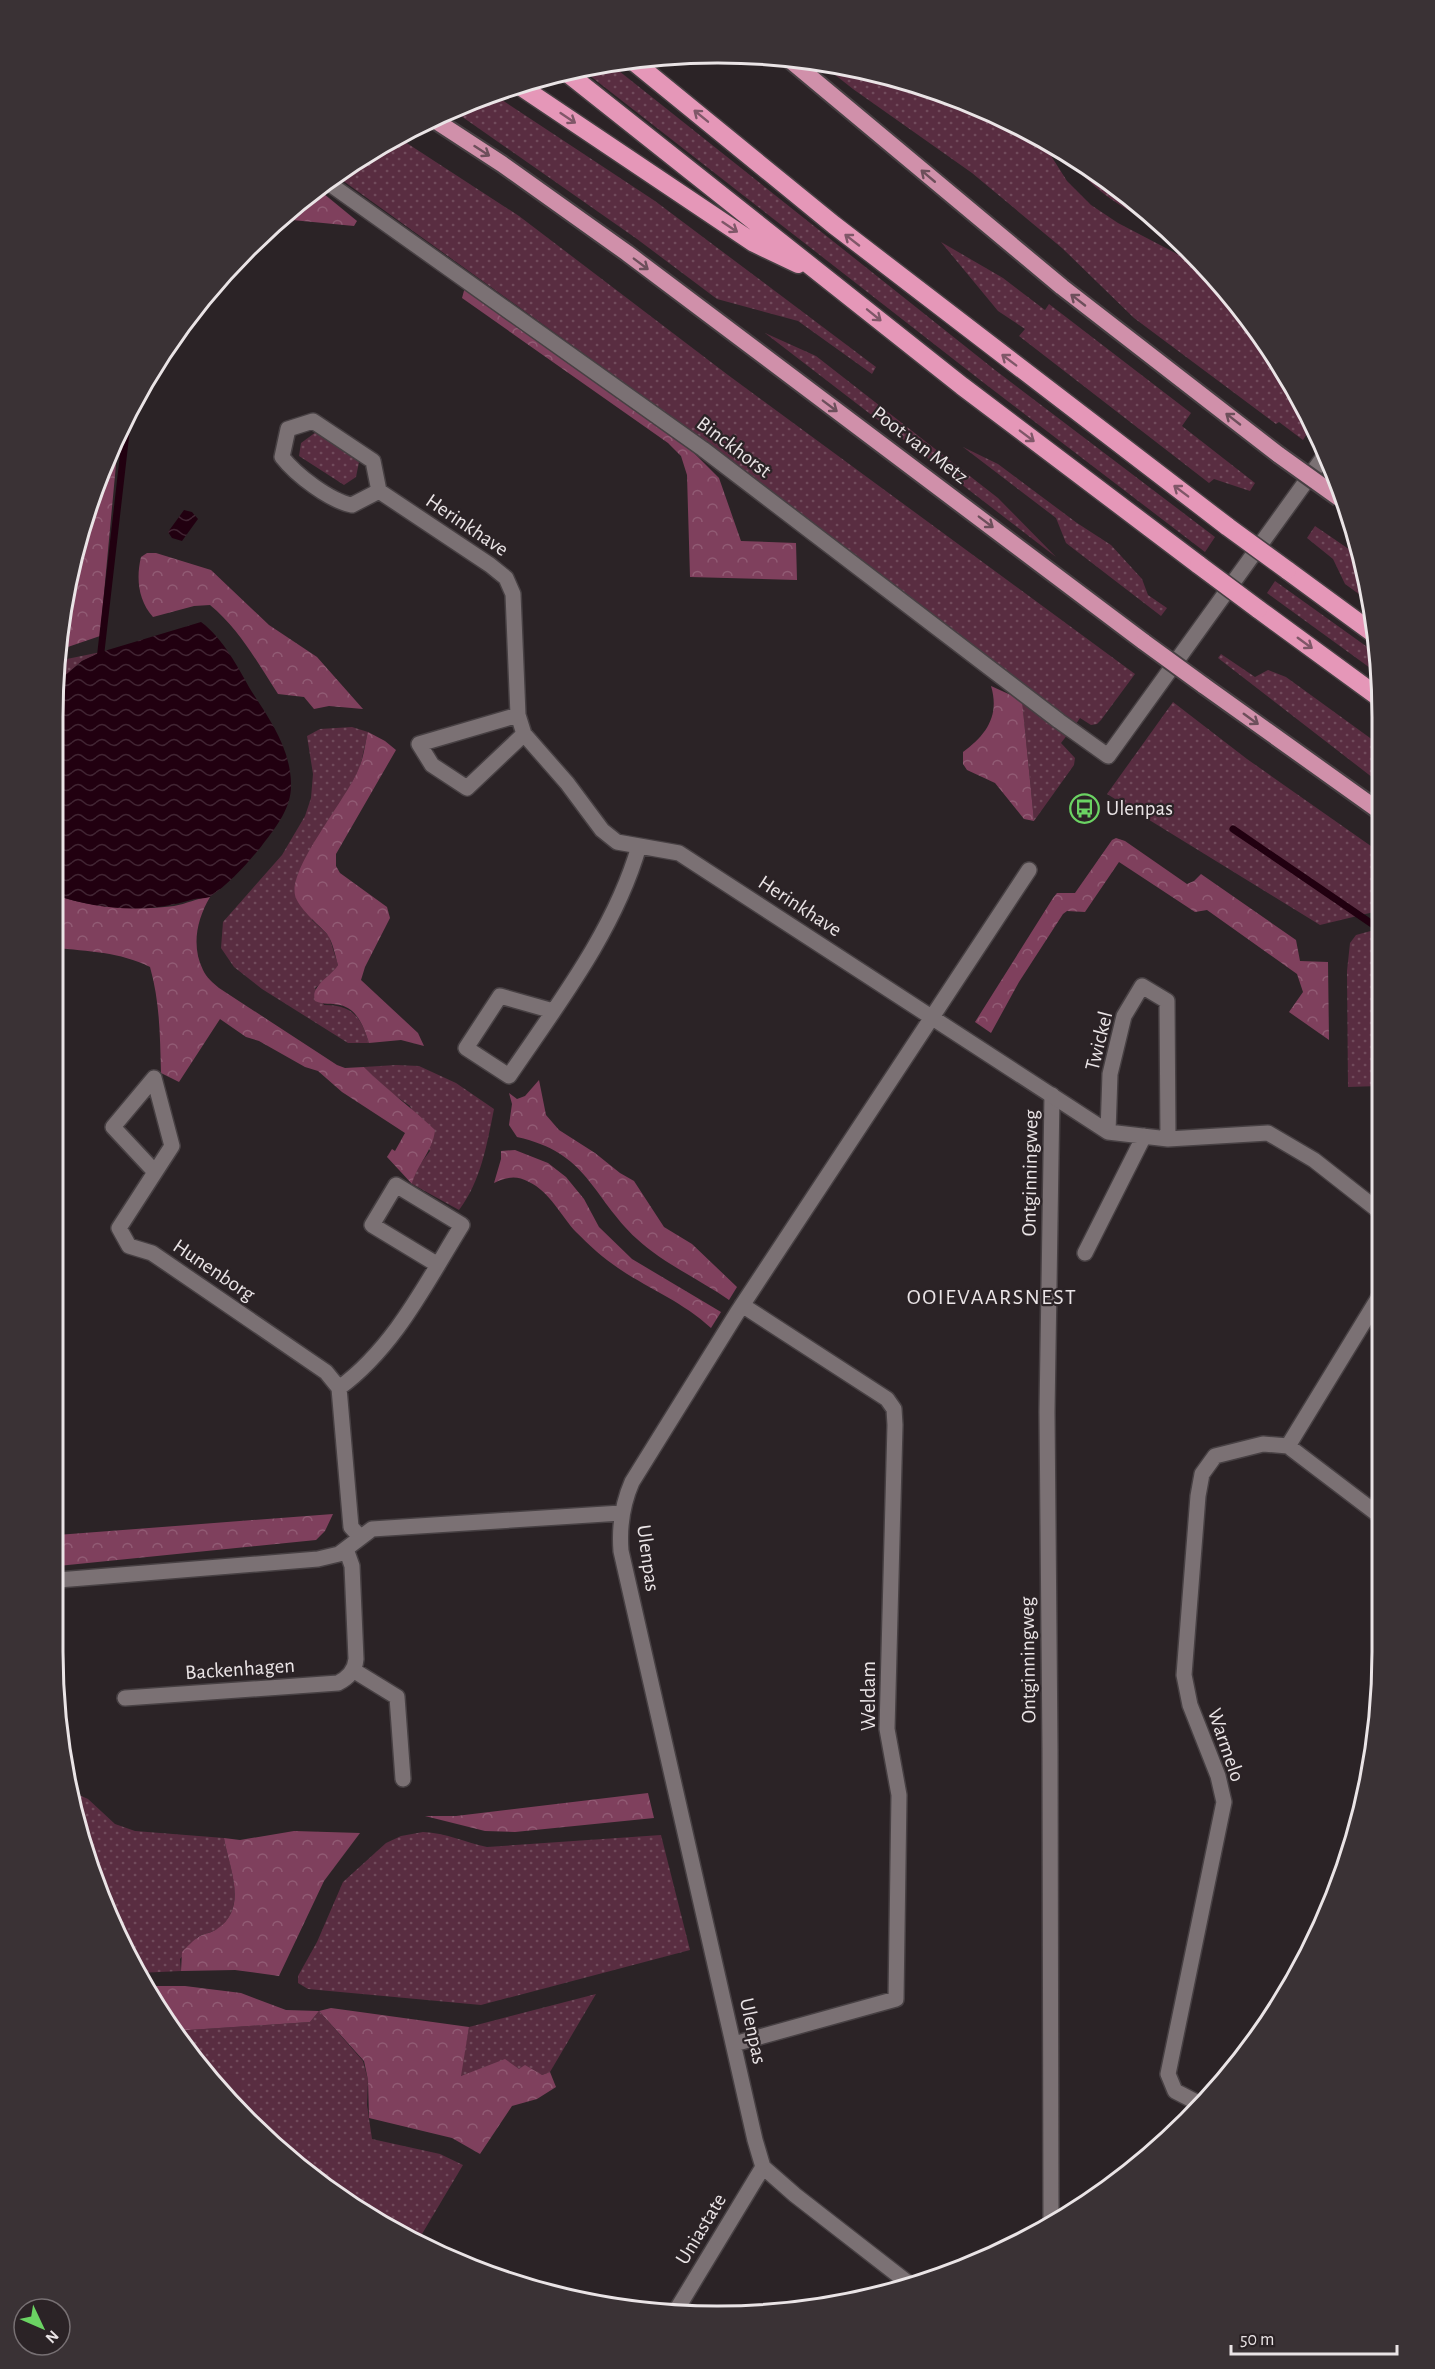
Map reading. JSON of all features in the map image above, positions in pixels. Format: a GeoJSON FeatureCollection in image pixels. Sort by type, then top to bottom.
{"type":"FeatureCollection","features":[{"type":"Feature","properties":{"kind":"highway"},"geometry":{"type":"LineString","coordinates":[[641,68],[834,225],[1228,526],[1365,627]]}},
{"type":"Feature","properties":{"kind":"highway"},"geometry":{"type":"LineString","coordinates":[[800,69],[1062,287],[1332,493]]}},
{"type":"Feature","properties":{"kind":"highway"},"geometry":{"type":"LineString","coordinates":[[575,79],[962,386],[1371,692]]}},
{"type":"Feature","properties":{"kind":"highway"},"geometry":{"type":"LineString","coordinates":[[528,91],[754,243],[828,279]]}},
{"type":"Feature","properties":{"kind":"highway","name":"Poot van Metz"},"geometry":{"type":"LineString","coordinates":[[441,124],[502,164],[627,253],[1144,642],[1372,806]]}},
{"type":"Feature","properties":{"kind":"street","name":"Binckhorst"},"geometry":{"type":"LineString","coordinates":[[334,187],[703,449],[1108,756],[1320,462]]}},
{"type":"Feature","properties":{"kind":"street"},"geometry":{"type":"LineString","coordinates":[[313,421],[373,461],[379,491],[352,506],[340,503],[291,468],[282,457],[288,429],[313,421]]}},
{"type":"Feature","properties":{"kind":"street","name":"Herinkhave"},"geometry":{"type":"LineString","coordinates":[[379,491],[506,578],[513,594],[518,715],[524,734],[567,783],[602,830],[617,842],[679,853],[932,1017]]}},
{"type":"Feature","properties":{"kind":"street"},"geometry":{"type":"LineString","coordinates":[[518,715],[419,744],[432,765],[467,788],[524,734]]}},
{"type":"Feature","properties":{"kind":"street"},"geometry":{"type":"LineString","coordinates":[[553,1011],[500,996],[466,1048],[509,1076],[553,1011],[613,912],[629,879],[639,846]]}},
{"type":"Feature","properties":{"kind":"street","name":"Ulenpas"},"geometry":{"type":"LineString","coordinates":[[903,2279],[795,2195],[764,2167],[755,2140],[621,1551],[619,1533],[621,1513],[632,1482],[742,1305],[1029,870]]}},
{"type":"Feature","properties":{"kind":"street","name":"Twickel"},"geometry":{"type":"LineString","coordinates":[[1108,1132],[1110,1074],[1124,1016],[1142,986],[1167,1001],[1168,1138]]}},
{"type":"Feature","properties":{"kind":"street"},"geometry":{"type":"LineString","coordinates":[[932,1017],[1108,1132],[1168,1138],[1268,1132],[1314,1160],[1372,1206]]}},
{"type":"Feature","properties":{"kind":"street","name":"Hunenborg"},"geometry":{"type":"LineString","coordinates":[[155,1172],[113,1128],[154,1078],[172,1146],[119,1228],[129,1246],[152,1253],[326,1371],[339,1388]]}},
{"type":"Feature","properties":{"kind":"street","name":"Ontginningweg"},"geometry":{"type":"LineString","coordinates":[[1051,2214],[1047,1412],[1052,1095]]}},
{"type":"Feature","properties":{"kind":"street"},"geometry":{"type":"LineString","coordinates":[[1085,1253],[1144,1136]]}},
{"type":"Feature","properties":{"kind":"street"},"geometry":{"type":"LineString","coordinates":[[360,1537],[351,1527],[339,1388],[360,1373],[399,1327],[438,1265],[462,1225],[396,1185],[372,1225],[438,1265]]}},
{"type":"Feature","properties":{"kind":"street","name":"Weldam"},"geometry":{"type":"LineString","coordinates":[[734,2043],[896,1999],[899,1795],[887,1729],[894,1409],[887,1399],[742,1305]]}},
{"type":"Feature","properties":{"kind":"street"},"geometry":{"type":"LineString","coordinates":[[1372,1310],[1288,1446],[1372,1510]]}},
{"type":"Feature","properties":{"kind":"street","name":"Warmelo"},"geometry":{"type":"LineString","coordinates":[[1193,2100],[1175,2091],[1168,2074],[1224,1802],[1218,1776],[1190,1705],[1184,1675],[1198,1496],[1202,1474],[1215,1456],[1263,1444],[1288,1446]]}},
{"type":"Feature","properties":{"kind":"street"},"geometry":{"type":"LineString","coordinates":[[63,1580],[318,1559],[339,1554],[372,1528],[621,1513]]}},
{"type":"Feature","properties":{"kind":"street"},"geometry":{"type":"LineString","coordinates":[[346,1549],[352,1566],[356,1652],[353,1670],[398,1697],[403,1779]]}},
{"type":"Feature","properties":{"kind":"street","name":"Backenhagen"},"geometry":{"type":"LineString","coordinates":[[125,1698],[338,1683],[353,1670]]}},
{"type":"Feature","properties":{"kind":"street","name":"Uniastate"},"geometry":{"type":"LineString","coordinates":[[679,2305],[764,2167]]}},
{"type":"Feature","properties":{"kind":"shaded area"},"geometry":{"type":"Polygon","coordinates":[[[619,71],[995,370],[1215,537],[1205,552],[590,76],[619,71]]]}},
{"type":"Feature","properties":{"kind":"shaded area"},"geometry":{"type":"Polygon","coordinates":[[[834,74],[887,85],[928,98],[1007,130],[1050,154],[1067,181],[1091,205],[1118,223],[1181,256],[1210,286],[1262,354],[1305,428],[1307,433],[1303,440],[1279,422],[1276,424],[1134,318],[1062,248],[972,173],[834,74]]]}},
{"type":"Feature","properties":{"kind":"shaded area"},"geometry":{"type":"Polygon","coordinates":[[[502,100],[655,201],[876,367],[872,374],[798,321],[717,299],[637,239],[461,116],[502,100]]]}},
{"type":"Feature","properties":{"kind":"shaded area"},"geometry":{"type":"Polygon","coordinates":[[[406,142],[519,216],[728,375],[1135,674],[1097,724],[1091,725],[1080,718],[1076,724],[715,448],[343,181],[406,142]]]}},
{"type":"Feature","properties":{"kind":"shaded area"},"geometry":{"type":"Polygon","coordinates":[[[1082,174],[1137,215],[1118,204],[1082,174]]]}},
{"type":"Feature","properties":{"kind":"shaded area"},"geometry":{"type":"Polygon","coordinates":[[[941,242],[1003,278],[1045,310],[1049,304],[1191,413],[1182,426],[1255,483],[1250,491],[1214,479],[1209,483],[1019,336],[1025,329],[998,311],[941,242]]]}},
{"type":"Feature","properties":{"kind":"shaded area"},"geometry":{"type":"Polygon","coordinates":[[[765,333],[816,356],[998,498],[1056,557],[765,333]]]}},
{"type":"Feature","properties":{"kind":"shaded area"},"geometry":{"type":"Polygon","coordinates":[[[316,432],[359,462],[356,477],[344,485],[299,456],[301,443],[316,432]]]}},
{"type":"Feature","properties":{"kind":"shaded area"},"geometry":{"type":"Polygon","coordinates":[[[963,447],[998,464],[1077,523],[1111,545],[1142,579],[1148,595],[1167,608],[1161,616],[1066,543],[1056,518],[963,447]]]}},
{"type":"Feature","properties":{"kind":"shaded area"},"geometry":{"type":"Polygon","coordinates":[[[1315,526],[1350,550],[1360,595],[1345,584],[1333,559],[1307,538],[1315,526]]]}},
{"type":"Feature","properties":{"kind":"shaded area"},"geometry":{"type":"Polygon","coordinates":[[[1275,581],[1368,647],[1370,668],[1267,593],[1275,581]]]}},
{"type":"Feature","properties":{"kind":"shaded area"},"geometry":{"type":"Polygon","coordinates":[[[101,652],[82,661],[64,676],[66,659],[101,652]]]}},
{"type":"Feature","properties":{"kind":"shaded area"},"geometry":{"type":"Polygon","coordinates":[[[1221,654],[1255,677],[1268,670],[1286,677],[1372,739],[1372,777],[1218,658],[1221,654]]]}},
{"type":"Feature","properties":{"kind":"shaded area"},"geometry":{"type":"Polygon","coordinates":[[[1022,700],[1053,726],[1068,734],[1061,743],[1075,758],[1074,765],[1034,821],[1022,700]]]}},
{"type":"Feature","properties":{"kind":"shaded area"},"geometry":{"type":"Polygon","coordinates":[[[1173,702],[1247,759],[1372,847],[1372,912],[1320,925],[1107,794],[1173,702]]]}},
{"type":"Feature","properties":{"kind":"shaded area"},"geometry":{"type":"Polygon","coordinates":[[[352,727],[368,732],[360,767],[342,802],[312,920],[329,936],[338,965],[333,974],[315,988],[324,1005],[342,1007],[354,1014],[363,1026],[369,1043],[348,1043],[262,989],[234,967],[221,948],[223,922],[282,855],[305,816],[311,798],[313,774],[307,736],[320,729],[352,727]]]}},
{"type":"Feature","properties":{"kind":"shaded area"},"geometry":{"type":"Polygon","coordinates":[[[1372,931],[1372,1086],[1348,1087],[1347,971],[1350,943],[1356,935],[1372,931]]]}},
{"type":"Feature","properties":{"kind":"shaded area"},"geometry":{"type":"Polygon","coordinates":[[[419,1066],[456,1083],[494,1109],[478,1175],[459,1210],[412,1184],[415,1171],[430,1151],[410,1106],[387,1090],[364,1067],[419,1066]]]}},
{"type":"Feature","properties":{"kind":"shaded area"},"geometry":{"type":"Polygon","coordinates":[[[79,1795],[88,1799],[115,1824],[135,1831],[224,1838],[234,1886],[233,1908],[228,1919],[219,1928],[198,1937],[193,1942],[180,1959],[181,1971],[147,1973],[130,1941],[113,1902],[85,1821],[79,1795]]]}},
{"type":"Feature","properties":{"kind":"shaded area"},"geometry":{"type":"Polygon","coordinates":[[[423,1832],[487,1847],[661,1835],[690,1950],[481,2005],[308,1989],[298,1983],[298,1976],[317,1942],[343,1882],[386,1843],[401,1836],[423,1832]]]}},
{"type":"Feature","properties":{"kind":"shaded area"},"geometry":{"type":"Polygon","coordinates":[[[596,1994],[550,2072],[542,2075],[519,2069],[460,2076],[469,2027],[596,1994]]]}},
{"type":"Feature","properties":{"kind":"shaded area"},"geometry":{"type":"Polygon","coordinates":[[[319,2011],[363,2061],[368,2080],[367,2105],[372,2139],[440,2154],[463,2165],[421,2235],[354,2196],[286,2144],[225,2083],[184,2030],[310,2022],[319,2011]]]}},
{"type":"Feature","properties":{"kind":"shaded area"},"geometry":{"type":"Polygon","coordinates":[[[217,2073],[241,2075],[240,2098],[217,2073]]]}},
{"type":"Feature","properties":{"kind":"green space"},"geometry":{"type":"Polygon","coordinates":[[[324,194],[357,221],[354,226],[292,220],[324,194]]]}},
{"type":"Feature","properties":{"kind":"green space"},"geometry":{"type":"Polygon","coordinates":[[[465,287],[693,452],[719,478],[741,541],[796,543],[797,580],[690,577],[687,475],[681,456],[668,443],[462,298],[465,287]]]}},
{"type":"Feature","properties":{"kind":"green space"},"geometry":{"type":"Polygon","coordinates":[[[117,459],[100,636],[67,647],[85,548],[117,459]]]}},
{"type":"Feature","properties":{"kind":"green space"},"geometry":{"type":"Polygon","coordinates":[[[147,553],[156,553],[211,570],[269,625],[317,657],[363,709],[329,706],[314,709],[304,697],[278,694],[239,636],[210,605],[194,606],[153,617],[141,596],[139,581],[141,557],[147,553]]]}},
{"type":"Feature","properties":{"kind":"green space"},"geometry":{"type":"Polygon","coordinates":[[[991,686],[1022,700],[1034,821],[1024,819],[995,783],[967,770],[963,764],[963,752],[984,732],[992,716],[994,707],[991,686]]]}},
{"type":"Feature","properties":{"kind":"green space"},"geometry":{"type":"Polygon","coordinates":[[[368,732],[396,750],[336,854],[336,866],[340,873],[387,907],[390,918],[365,967],[361,980],[418,1033],[424,1046],[401,1040],[369,1043],[356,1015],[346,1007],[315,1001],[314,995],[318,986],[338,965],[329,937],[304,910],[295,895],[296,883],[309,851],[359,768],[368,732]]]}},
{"type":"Feature","properties":{"kind":"green space"},"geometry":{"type":"Polygon","coordinates":[[[1116,838],[1125,841],[1187,884],[1201,874],[1296,940],[1300,961],[1328,962],[1329,1040],[1289,1012],[1303,992],[1297,974],[1207,910],[1195,912],[1119,862],[1085,912],[1067,911],[1063,914],[1019,982],[991,1033],[975,1022],[1053,898],[1057,893],[1075,893],[1112,840],[1116,838]]]}},
{"type":"Feature","properties":{"kind":"green space"},"geometry":{"type":"Polygon","coordinates":[[[63,897],[99,906],[144,908],[174,906],[210,897],[199,923],[197,952],[204,973],[210,980],[337,1065],[345,1068],[364,1067],[435,1130],[434,1138],[412,1184],[387,1157],[392,1149],[395,1151],[405,1133],[342,1092],[318,1071],[305,1067],[259,1041],[246,1037],[220,1019],[179,1082],[161,1073],[158,1006],[150,967],[127,958],[92,951],[63,949],[63,897]]]}},
{"type":"Feature","properties":{"kind":"green space"},"geometry":{"type":"Polygon","coordinates":[[[539,1080],[546,1115],[559,1130],[634,1181],[664,1227],[692,1244],[737,1287],[729,1300],[647,1248],[621,1223],[574,1165],[560,1154],[541,1144],[517,1137],[509,1125],[512,1104],[509,1093],[517,1099],[525,1096],[539,1080]]]}},
{"type":"Feature","properties":{"kind":"green space"},"geometry":{"type":"Polygon","coordinates":[[[515,1150],[548,1163],[566,1177],[584,1199],[599,1227],[632,1259],[721,1312],[711,1328],[689,1311],[630,1276],[602,1256],[576,1232],[549,1198],[536,1186],[516,1178],[507,1178],[494,1183],[501,1151],[515,1150]]]}},
{"type":"Feature","properties":{"kind":"green space"},"geometry":{"type":"Polygon","coordinates":[[[333,1514],[325,1531],[316,1540],[63,1565],[63,1535],[333,1514]]]}},
{"type":"Feature","properties":{"kind":"green space"},"geometry":{"type":"Polygon","coordinates":[[[648,1793],[654,1818],[515,1832],[485,1831],[425,1816],[456,1816],[648,1793]]]}},
{"type":"Feature","properties":{"kind":"green space"},"geometry":{"type":"Polygon","coordinates":[[[294,1831],[360,1833],[324,1881],[279,1976],[235,1970],[181,1971],[182,1952],[197,1938],[217,1929],[227,1920],[232,1910],[235,1899],[234,1887],[224,1838],[240,1840],[294,1831]]]}},
{"type":"Feature","properties":{"kind":"green space"},"geometry":{"type":"Polygon","coordinates":[[[155,1986],[185,1986],[241,1993],[286,2010],[319,2011],[310,2022],[184,2030],[155,1986]]]}},
{"type":"Feature","properties":{"kind":"green space"},"geometry":{"type":"Polygon","coordinates":[[[331,2008],[469,2027],[461,2076],[505,2059],[519,2069],[525,2065],[542,2075],[550,2072],[556,2087],[537,2099],[512,2106],[480,2154],[452,2138],[369,2118],[368,2080],[364,2061],[319,2011],[331,2008]]]}},
{"type":"Feature","properties":{"kind":"water"},"geometry":{"type":"Polygon","coordinates":[[[184,510],[192,512],[198,519],[182,541],[172,538],[168,532],[184,510]]]}},
{"type":"Feature","properties":{"kind":"water"},"geometry":{"type":"Polygon","coordinates":[[[201,622],[230,654],[283,746],[290,770],[291,792],[283,816],[246,865],[209,897],[142,908],[107,907],[63,897],[64,676],[82,661],[101,652],[201,622]]]}},
{"type":"Feature","properties":{"kind":"waterway"},"geometry":{"type":"LineString","coordinates":[[100,660],[125,439]]}},
{"type":"Feature","properties":{"kind":"waterway"},"geometry":{"type":"LineString","coordinates":[[1233,829],[1372,924]]}},
{"type":"Feature","properties":{"kind":"place","name":"Ulenpas"},"geometry":{"type":"Point","coordinates":[1085,808]}},
{"type":"Feature","properties":{"kind":"district","name":"OOIEVAARSNEST"},"geometry":{"type":"Point","coordinates":[992,1297]}}]}
